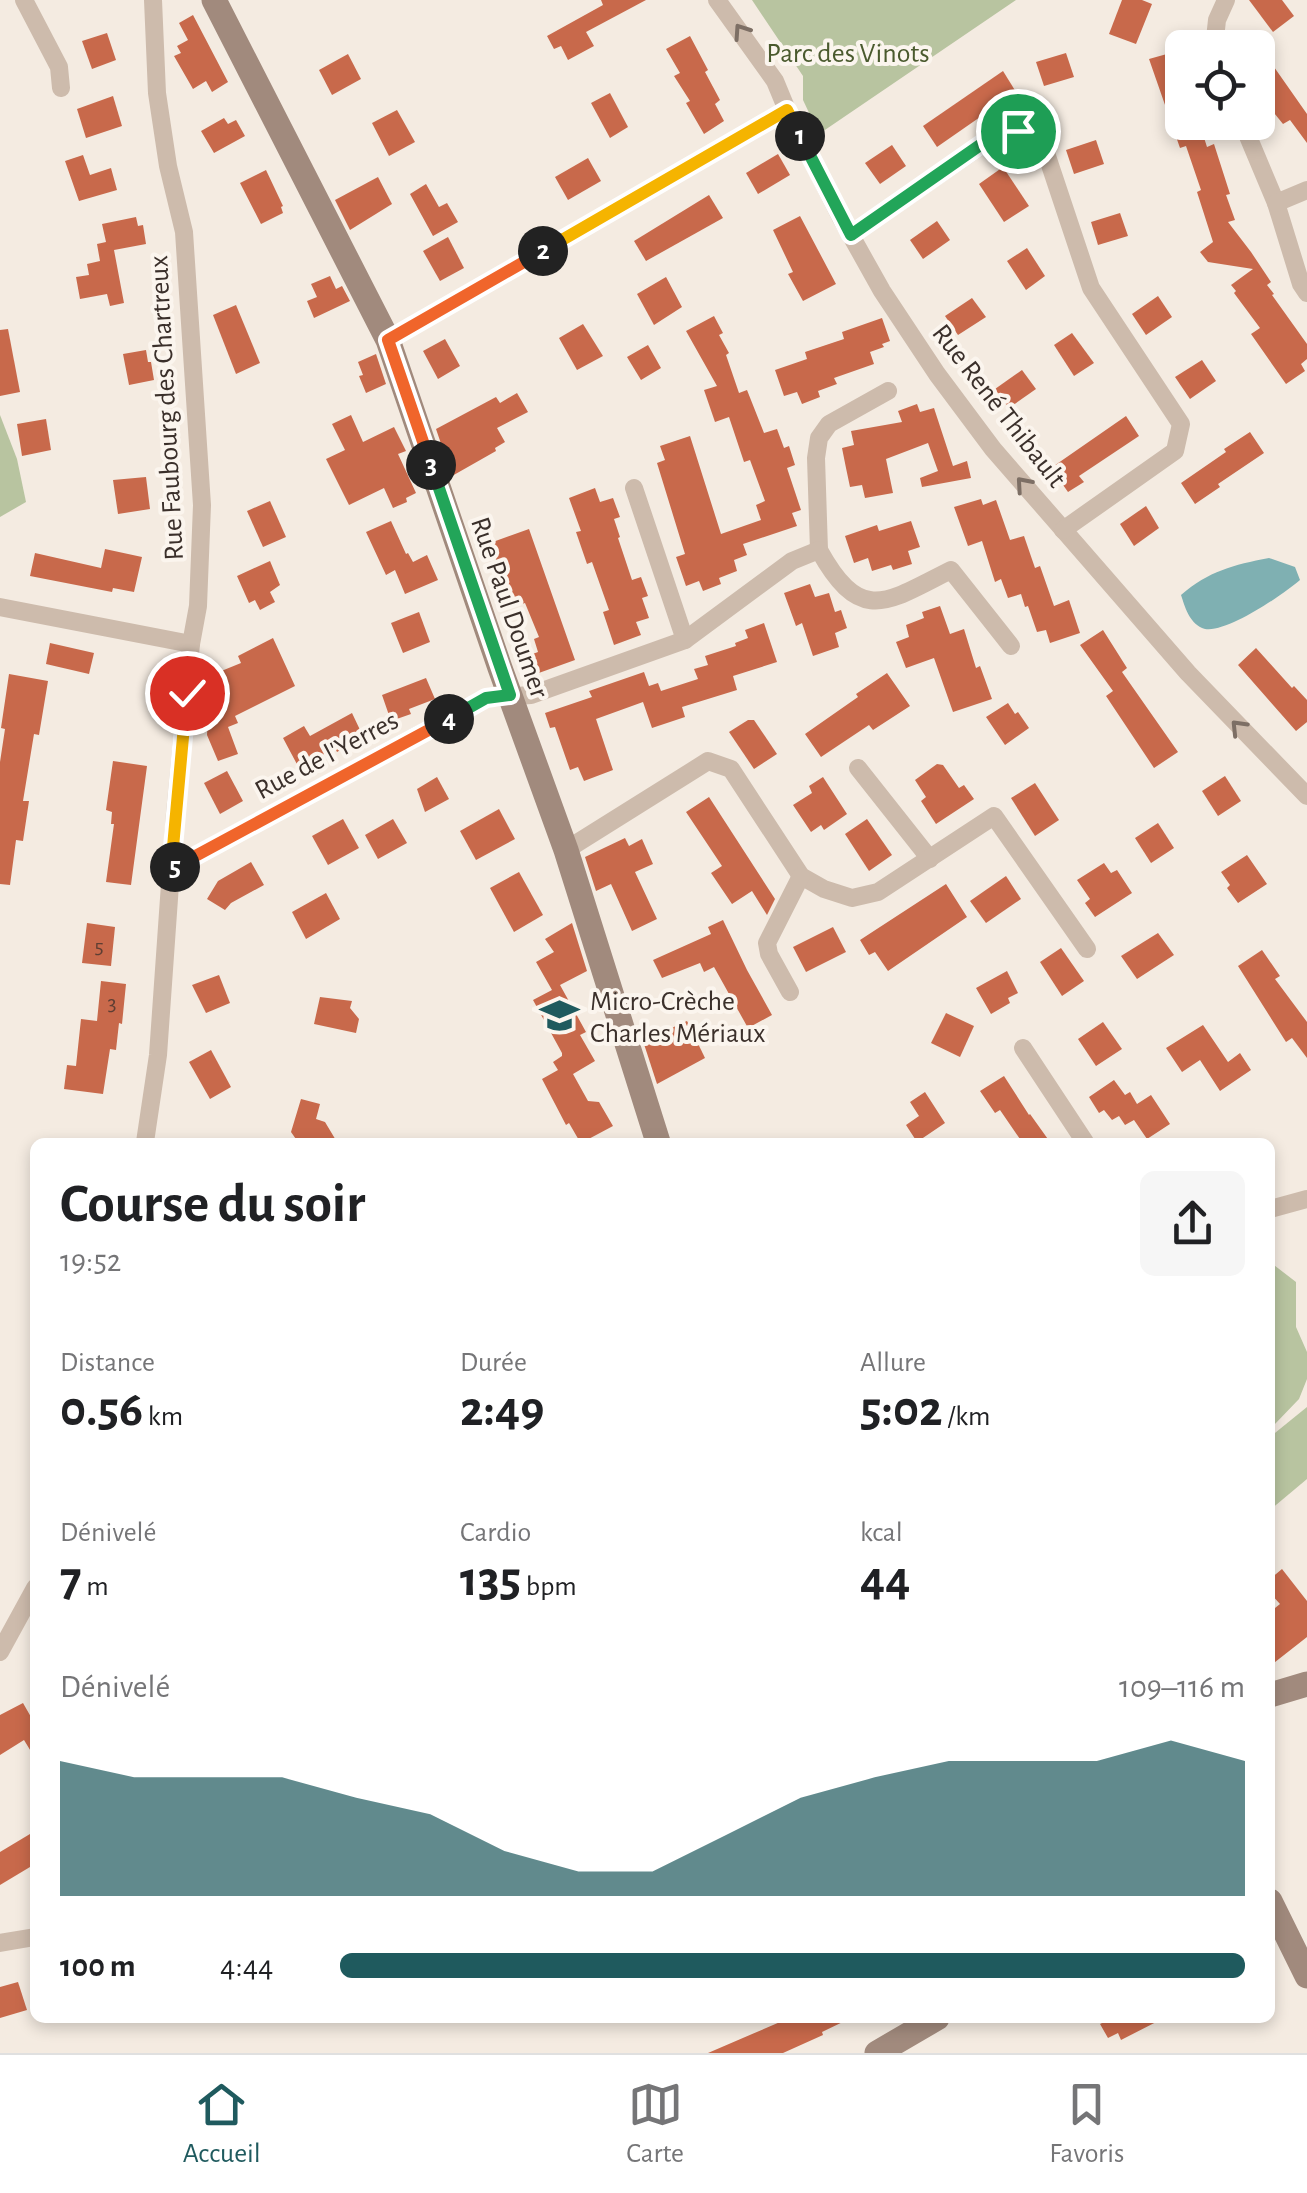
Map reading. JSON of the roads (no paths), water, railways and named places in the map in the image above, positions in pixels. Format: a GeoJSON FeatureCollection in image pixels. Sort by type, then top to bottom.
{"type":"FeatureCollection","features":[{"type":"Feature","properties":{"kind":"street"},"geometry":{"type":"LineString","coordinates":[[24,0],[59,66],[61,88]]}},
{"type":"Feature","properties":{"kind":"street","name":"Rue Faubourg des Chartreux"},"geometry":{"type":"LineString","coordinates":[[146,1138],[158,1055],[191,644],[198,606],[202,505],[184,232],[168,166],[158,93],[153,0]]}},
{"type":"Feature","properties":{"kind":"street","name":"Rue Paul Doumer"},"geometry":{"type":"LineString","coordinates":[[214,0],[388,340],[566,850],[657,1138]]}},
{"type":"Feature","properties":{"kind":"street","name":"Rue René Thibault"},"geometry":{"type":"LineString","coordinates":[[717,0],[775,80],[882,290],[993,450],[1210,697],[1307,796]]}},
{"type":"Feature","properties":{"kind":"street"},"geometry":{"type":"LineString","coordinates":[[1216,30],[1226,0]]}},
{"type":"Feature","properties":{"kind":"street"},"geometry":{"type":"LineString","coordinates":[[388,340],[787,110]]}},
{"type":"Feature","properties":{"kind":"street"},"geometry":{"type":"LineString","coordinates":[[851,235],[998,134],[1018,131],[1033,138],[1044,150],[1091,288],[1181,424],[1174,451],[1064,530]]}},
{"type":"Feature","properties":{"kind":"street"},"geometry":{"type":"LineString","coordinates":[[1250,140],[1307,292]]}},
{"type":"Feature","properties":{"kind":"street"},"geometry":{"type":"LineString","coordinates":[[1276,203],[1307,190]]}},
{"type":"Feature","properties":{"kind":"street"},"geometry":{"type":"LineString","coordinates":[[888,391],[830,424],[819,438],[819,550],[832,575],[852,594],[870,602],[892,599],[950,570],[1011,646]]}},
{"type":"Feature","properties":{"kind":"street"},"geometry":{"type":"LineString","coordinates":[[634,488],[686,640]]}},
{"type":"Feature","properties":{"kind":"street","name":"Rue de l'Yerres"},"geometry":{"type":"LineString","coordinates":[[171,869],[486,698],[530,695],[686,640],[792,561],[819,550]]}},
{"type":"Feature","properties":{"kind":"street"},"geometry":{"type":"LineString","coordinates":[[0,607],[191,644]]}},
{"type":"Feature","properties":{"kind":"street"},"geometry":{"type":"LineString","coordinates":[[566,850],[708,761],[731,768],[801,876],[852,898],[878,892],[994,816],[1088,949]]}},
{"type":"Feature","properties":{"kind":"street"},"geometry":{"type":"LineString","coordinates":[[858,768],[930,859]]}},
{"type":"Feature","properties":{"kind":"street"},"geometry":{"type":"LineString","coordinates":[[790,992],[767,943],[801,876]]}},
{"type":"Feature","properties":{"kind":"street"},"geometry":{"type":"LineString","coordinates":[[1022,1048],[1082,1138]]}},
{"type":"Feature","properties":{"kind":"street"},"geometry":{"type":"LineString","coordinates":[[1275,1208],[1307,1199]]}},
{"type":"Feature","properties":{"kind":"street"},"geometry":{"type":"LineString","coordinates":[[0,1652],[30,1597]]}},
{"type":"Feature","properties":{"kind":"street"},"geometry":{"type":"LineString","coordinates":[[1275,1694],[1307,1684]]}},
{"type":"Feature","properties":{"kind":"street"},"geometry":{"type":"LineString","coordinates":[[1275,1911],[1307,1976]]}},
{"type":"Feature","properties":{"kind":"street"},"geometry":{"type":"LineString","coordinates":[[0,1943],[30,1938]]}},
{"type":"Feature","properties":{"kind":"street"},"geometry":{"type":"LineString","coordinates":[[877,2053],[928,2023]]}},
{"type":"Feature","properties":{"kind":"water"},"geometry":{"type":"Polygon","coordinates":[[[1269,558],[1295,567],[1300,580],[1253,613],[1224,626],[1202,628],[1194,622],[1181,595],[1222,570],[1269,558]]]}},
{"type":"Feature","properties":{"kind":"place","name":"Micro-Crèche Charles Mériaux"},"geometry":{"type":"Point","coordinates":[560,1016]}},
{"type":"Feature","properties":{"kind":"park label","name":"Parc des Vinots"},"geometry":{"type":"Point","coordinates":[848,52]}}]}
